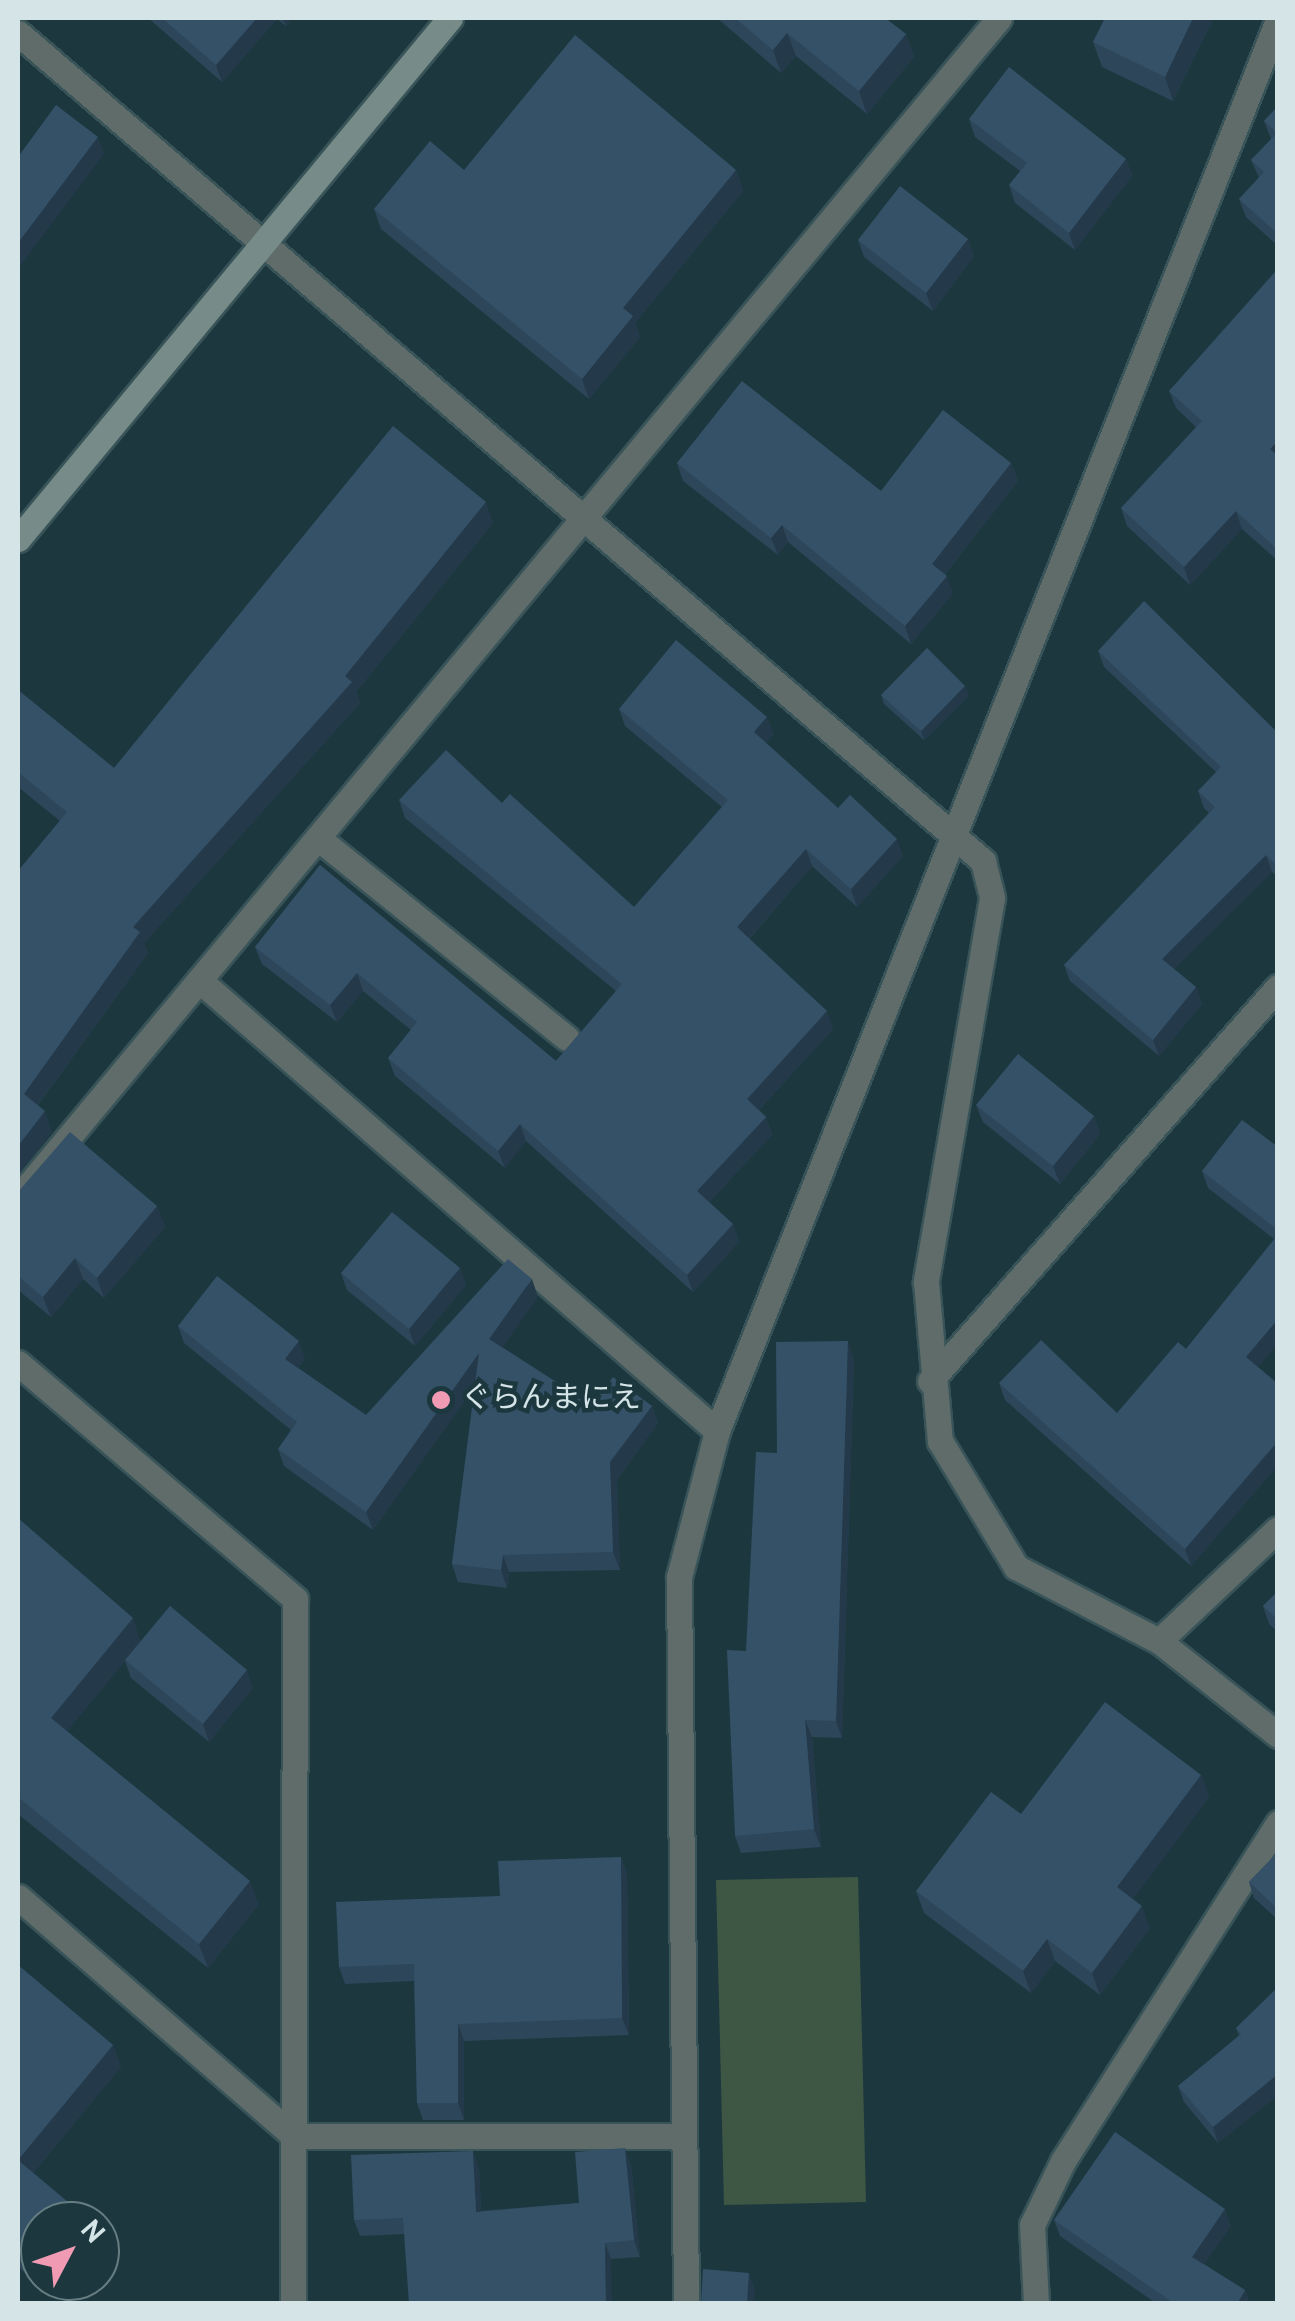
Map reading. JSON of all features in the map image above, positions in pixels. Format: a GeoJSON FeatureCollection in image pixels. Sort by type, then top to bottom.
{"type":"FeatureCollection","features":[{"type":"Feature","properties":{"kind":"street"},"geometry":{"type":"LineString","coordinates":[[18,539],[450,18]]}},
{"type":"Feature","properties":{"kind":"street"},"geometry":{"type":"LineString","coordinates":[[18,1198],[999,18]]}},
{"type":"Feature","properties":{"kind":"street"},"geometry":{"type":"LineString","coordinates":[[686,2304],[678,1577],[717,1430],[1278,20]]}},
{"type":"Feature","properties":{"kind":"street"},"geometry":{"type":"LineString","coordinates":[[18,32],[264,246],[586,514],[956,832],[983,861],[992,898],[926,1282],[930,1381],[940,1441],[1016,1567],[1160,1640],[1278,1735]]}},
{"type":"Feature","properties":{"kind":"street"},"geometry":{"type":"LineString","coordinates":[[318,838],[567,1038]]}},
{"type":"Feature","properties":{"kind":"street"},"geometry":{"type":"LineString","coordinates":[[199,980],[717,1430]]}},
{"type":"Feature","properties":{"kind":"street"},"geometry":{"type":"LineString","coordinates":[[930,1381],[1278,987]]}},
{"type":"Feature","properties":{"kind":"street"},"geometry":{"type":"LineString","coordinates":[[18,1363],[295,1600],[294,2304]]}},
{"type":"Feature","properties":{"kind":"street"},"geometry":{"type":"LineString","coordinates":[[1160,1640],[1278,1529]]}},
{"type":"Feature","properties":{"kind":"street"},"geometry":{"type":"LineString","coordinates":[[1036,2304],[1032,2224],[1063,2162],[1278,1822]]}},
{"type":"Feature","properties":{"kind":"street"},"geometry":{"type":"LineString","coordinates":[[18,1897],[294,2136],[684,2136]]}},
{"type":"Feature","properties":{"kind":"green space"},"geometry":{"type":"Polygon","coordinates":[[[858,1877],[866,2202],[724,2205],[716,1880],[858,1877]]]}},
{"type":"Feature","properties":{"kind":"building"},"geometry":{"type":"Polygon","coordinates":[[[162,18],[257,18],[216,65],[162,18]]]}},
{"type":"Feature","properties":{"kind":"building"},"geometry":{"type":"Polygon","coordinates":[[[735,18],[885,18],[906,34],[859,91],[787,33],[773,50],[735,18]]]}},
{"type":"Feature","properties":{"kind":"building"},"geometry":{"type":"Polygon","coordinates":[[[1105,18],[1193,18],[1165,77],[1093,42],[1105,18]]]}},
{"type":"Feature","properties":{"kind":"building"},"geometry":{"type":"Polygon","coordinates":[[[575,35],[736,170],[623,308],[633,316],[582,379],[374,209],[430,141],[464,170],[575,35]]]}},
{"type":"Feature","properties":{"kind":"building"},"geometry":{"type":"Polygon","coordinates":[[[1009,67],[1126,159],[1069,233],[1009,185],[1027,163],[969,119],[1009,67]]]}},
{"type":"Feature","properties":{"kind":"building"},"geometry":{"type":"Polygon","coordinates":[[[56,105],[98,137],[18,243],[18,157],[56,105]]]}},
{"type":"Feature","properties":{"kind":"building"},"geometry":{"type":"Polygon","coordinates":[[[1278,106],[1278,234],[1239,199],[1264,172],[1251,160],[1277,133],[1264,121],[1278,106]]]}},
{"type":"Feature","properties":{"kind":"building"},"geometry":{"type":"Polygon","coordinates":[[[900,186],[968,239],[926,293],[858,240],[900,186]]]}},
{"type":"Feature","properties":{"kind":"building"},"geometry":{"type":"Polygon","coordinates":[[[1275,272],[1278,441],[1270,449],[1278,456],[1278,550],[1236,511],[1184,567],[1121,508],[1202,421],[1169,391],[1275,272]]]}},
{"type":"Feature","properties":{"kind":"building"},"geometry":{"type":"Polygon","coordinates":[[[742,381],[881,491],[943,410],[1011,463],[932,564],[947,576],[905,626],[782,525],[771,538],[677,463],[742,381]]]}},
{"type":"Feature","properties":{"kind":"building"},"geometry":{"type":"Polygon","coordinates":[[[393,426],[486,502],[345,676],[352,682],[133,927],[140,932],[24,1094],[45,1111],[18,1146],[18,871],[67,812],[18,772],[18,690],[114,768],[393,426]]]}},
{"type":"Feature","properties":{"kind":"building"},"geometry":{"type":"Polygon","coordinates":[[[1144,601],[1278,733],[1278,863],[1266,855],[1162,959],[1196,987],[1153,1040],[1064,965],[1215,807],[1198,791],[1221,767],[1098,651],[1144,601]]]}},
{"type":"Feature","properties":{"kind":"building"},"geometry":{"type":"Polygon","coordinates":[[[676,640],[767,717],[754,732],[838,808],[850,795],[897,839],[851,889],[806,849],[737,927],[827,1011],[747,1099],[766,1117],[697,1191],[733,1224],[687,1275],[520,1124],[498,1151],[388,1058],[417,1022],[357,973],[330,1005],[255,947],[320,865],[556,1061],[622,984],[399,800],[446,750],[502,803],[510,794],[634,907],[728,800],[619,709],[676,640]]]}},
{"type":"Feature","properties":{"kind":"building"},"geometry":{"type":"Polygon","coordinates":[[[927,648],[965,686],[921,731],[881,695],[927,648]]]}},
{"type":"Feature","properties":{"kind":"building"},"geometry":{"type":"Polygon","coordinates":[[[1018,1054],[1094,1116],[1053,1166],[976,1105],[1018,1054]]]}},
{"type":"Feature","properties":{"kind":"building"},"geometry":{"type":"Polygon","coordinates":[[[1242,1120],[1278,1147],[1278,1230],[1202,1171],[1242,1120]]]}},
{"type":"Feature","properties":{"kind":"building"},"geometry":{"type":"Polygon","coordinates":[[[70,1132],[157,1206],[97,1278],[75,1258],[43,1297],[18,1276],[18,1192],[70,1132]]]}},
{"type":"Feature","properties":{"kind":"building"},"geometry":{"type":"Polygon","coordinates":[[[392,1212],[460,1268],[409,1329],[341,1273],[392,1212]]]}},
{"type":"Feature","properties":{"kind":"building"},"geometry":{"type":"Polygon","coordinates":[[[1278,1235],[1278,1319],[1246,1357],[1278,1384],[1278,1441],[1185,1549],[999,1383],[1041,1340],[1117,1413],[1178,1342],[1186,1349],[1278,1235]]]}},
{"type":"Feature","properties":{"kind":"building"},"geometry":{"type":"Polygon","coordinates":[[[508,1259],[532,1279],[489,1339],[592,1405],[613,1377],[652,1406],[610,1462],[613,1552],[503,1555],[501,1570],[452,1564],[479,1353],[366,1512],[278,1449],[297,1422],[178,1326],[217,1276],[299,1341],[285,1359],[366,1415],[508,1259]]]}},
{"type":"Feature","properties":{"kind":"building"},"geometry":{"type":"Polygon","coordinates":[[[848,1341],[836,1721],[805,1720],[814,1829],[735,1836],[727,1650],[746,1651],[756,1452],[777,1453],[776,1342],[848,1341]]]}},
{"type":"Feature","properties":{"kind":"building"},"geometry":{"type":"Polygon","coordinates":[[[18,1518],[133,1618],[51,1718],[250,1881],[199,1944],[18,1797],[18,1518]]]}},
{"type":"Feature","properties":{"kind":"building"},"geometry":{"type":"Polygon","coordinates":[[[1278,1591],[1278,1620],[1263,1606],[1278,1591]]]}},
{"type":"Feature","properties":{"kind":"building"},"geometry":{"type":"Polygon","coordinates":[[[170,1606],[247,1670],[203,1724],[125,1660],[170,1606]]]}},
{"type":"Feature","properties":{"kind":"building"},"geometry":{"type":"Polygon","coordinates":[[[1105,1702],[1201,1775],[1117,1887],[1142,1906],[1092,1973],[1047,1939],[1023,1971],[916,1891],[991,1792],[1021,1814],[1105,1702]]]}},
{"type":"Feature","properties":{"kind":"building"},"geometry":{"type":"Polygon","coordinates":[[[1278,1852],[1278,1909],[1249,1882],[1278,1852]]]}},
{"type":"Feature","properties":{"kind":"building"},"geometry":{"type":"Polygon","coordinates":[[[621,1857],[622,2018],[458,2024],[458,2103],[417,2103],[414,1964],[339,1967],[336,1902],[500,1896],[498,1861],[621,1857]]]}},
{"type":"Feature","properties":{"kind":"building"},"geometry":{"type":"Polygon","coordinates":[[[18,1965],[113,2045],[18,2160],[18,1965]]]}},
{"type":"Feature","properties":{"kind":"building"},"geometry":{"type":"Polygon","coordinates":[[[1278,1987],[1278,2074],[1213,2127],[1178,2086],[1241,2034],[1236,2028],[1278,1987]]]}},
{"type":"Feature","properties":{"kind":"building"},"geometry":{"type":"Polygon","coordinates":[[[1115,2132],[1225,2209],[1192,2257],[1245,2290],[1237,2304],[1175,2304],[1054,2220],[1115,2132]]]}},
{"type":"Feature","properties":{"kind":"building"},"geometry":{"type":"Polygon","coordinates":[[[625,2148],[634,2240],[605,2243],[606,2304],[409,2304],[403,2218],[354,2220],[351,2155],[473,2151],[476,2212],[579,2203],[575,2152],[625,2148]]]}},
{"type":"Feature","properties":{"kind":"building"},"geometry":{"type":"Polygon","coordinates":[[[18,2160],[67,2201],[20,2201],[18,2252],[18,2160]]]}},
{"type":"Feature","properties":{"kind":"building"},"geometry":{"type":"Polygon","coordinates":[[[703,2269],[749,2273],[747,2304],[701,2304],[703,2269]]]}},
{"type":"Feature","properties":{"kind":"place","name":"ぐらんまにえ"},"geometry":{"type":"Point","coordinates":[441,1400]}}]}
